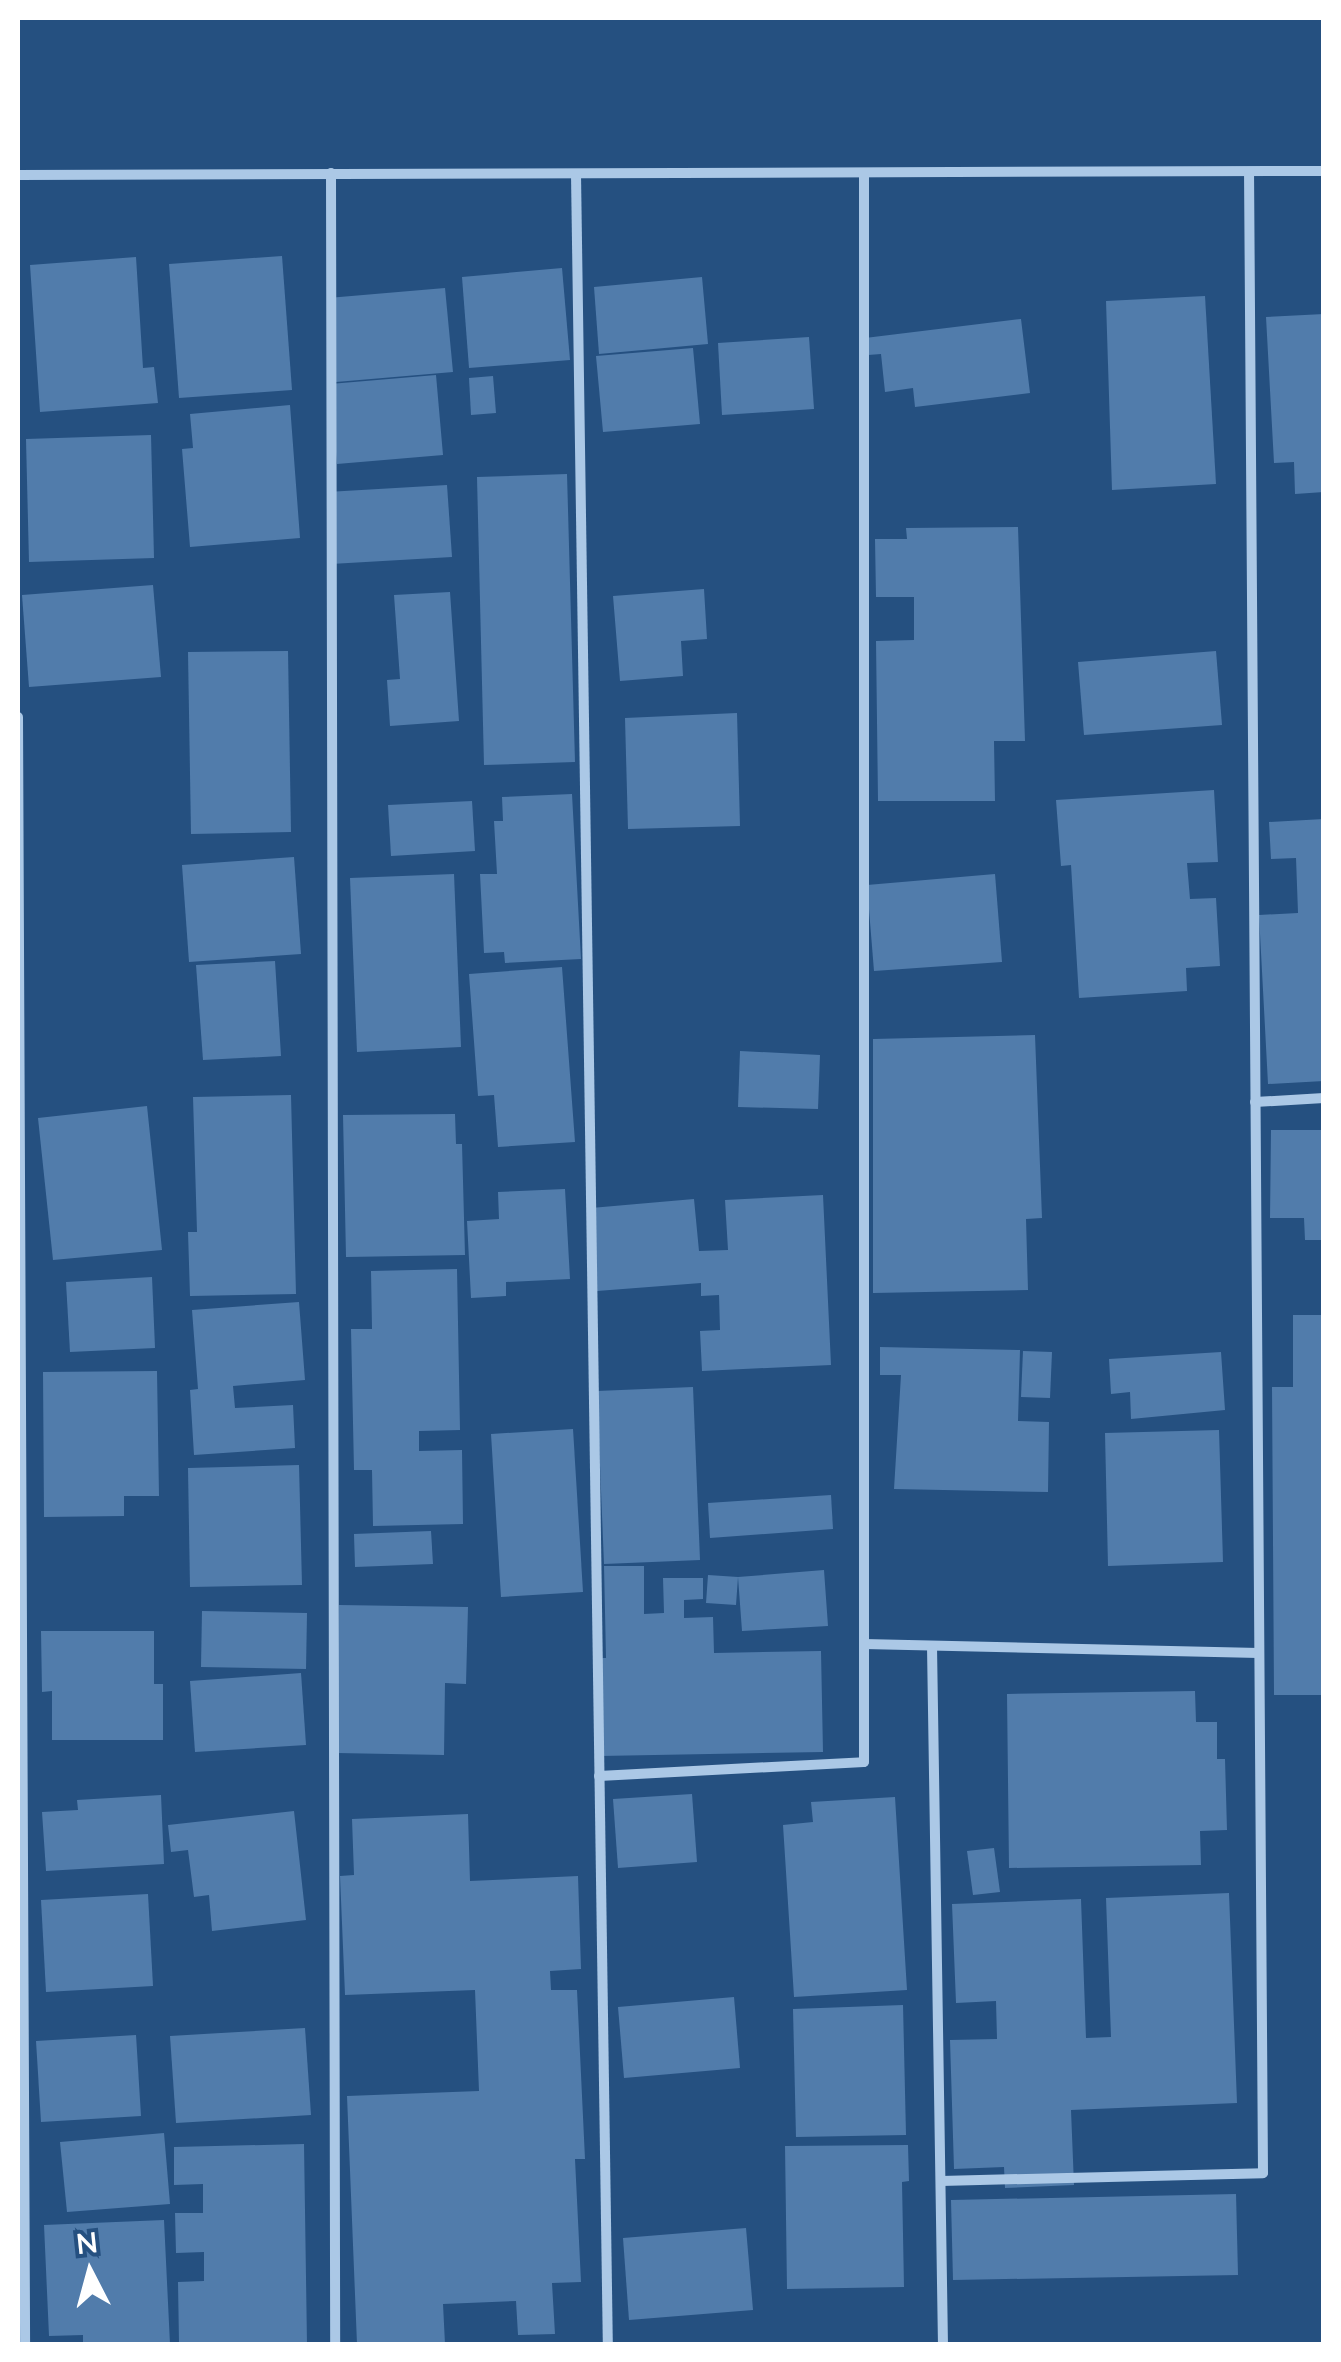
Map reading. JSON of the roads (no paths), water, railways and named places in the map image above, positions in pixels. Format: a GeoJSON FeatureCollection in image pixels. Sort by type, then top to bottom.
{"type":"FeatureCollection","features":[{"type":"Feature","properties":{"kind":"street"},"geometry":{"type":"LineString","coordinates":[[941,2181],[1263,2173],[1250,172]]}},
{"type":"Feature","properties":{"kind":"street"},"geometry":{"type":"LineString","coordinates":[[18,175],[1324,172]]}},
{"type":"Feature","properties":{"kind":"street"},"geometry":{"type":"LineString","coordinates":[[331,173],[335,2344]]}},
{"type":"Feature","properties":{"kind":"street"},"geometry":{"type":"LineString","coordinates":[[600,1776],[864,1762],[864,173]]}},
{"type":"Feature","properties":{"kind":"street"},"geometry":{"type":"LineString","coordinates":[[576,174],[608,2344]]}},
{"type":"Feature","properties":{"kind":"street"},"geometry":{"type":"LineString","coordinates":[[18,717],[26,2344]]}},
{"type":"Feature","properties":{"kind":"street"},"geometry":{"type":"LineString","coordinates":[[1256,1102],[1324,1098]]}},
{"type":"Feature","properties":{"kind":"street"},"geometry":{"type":"LineString","coordinates":[[864,1644],[1260,1653]]}},
{"type":"Feature","properties":{"kind":"street"},"geometry":{"type":"LineString","coordinates":[[932,1646],[943,2344]]}}]}
